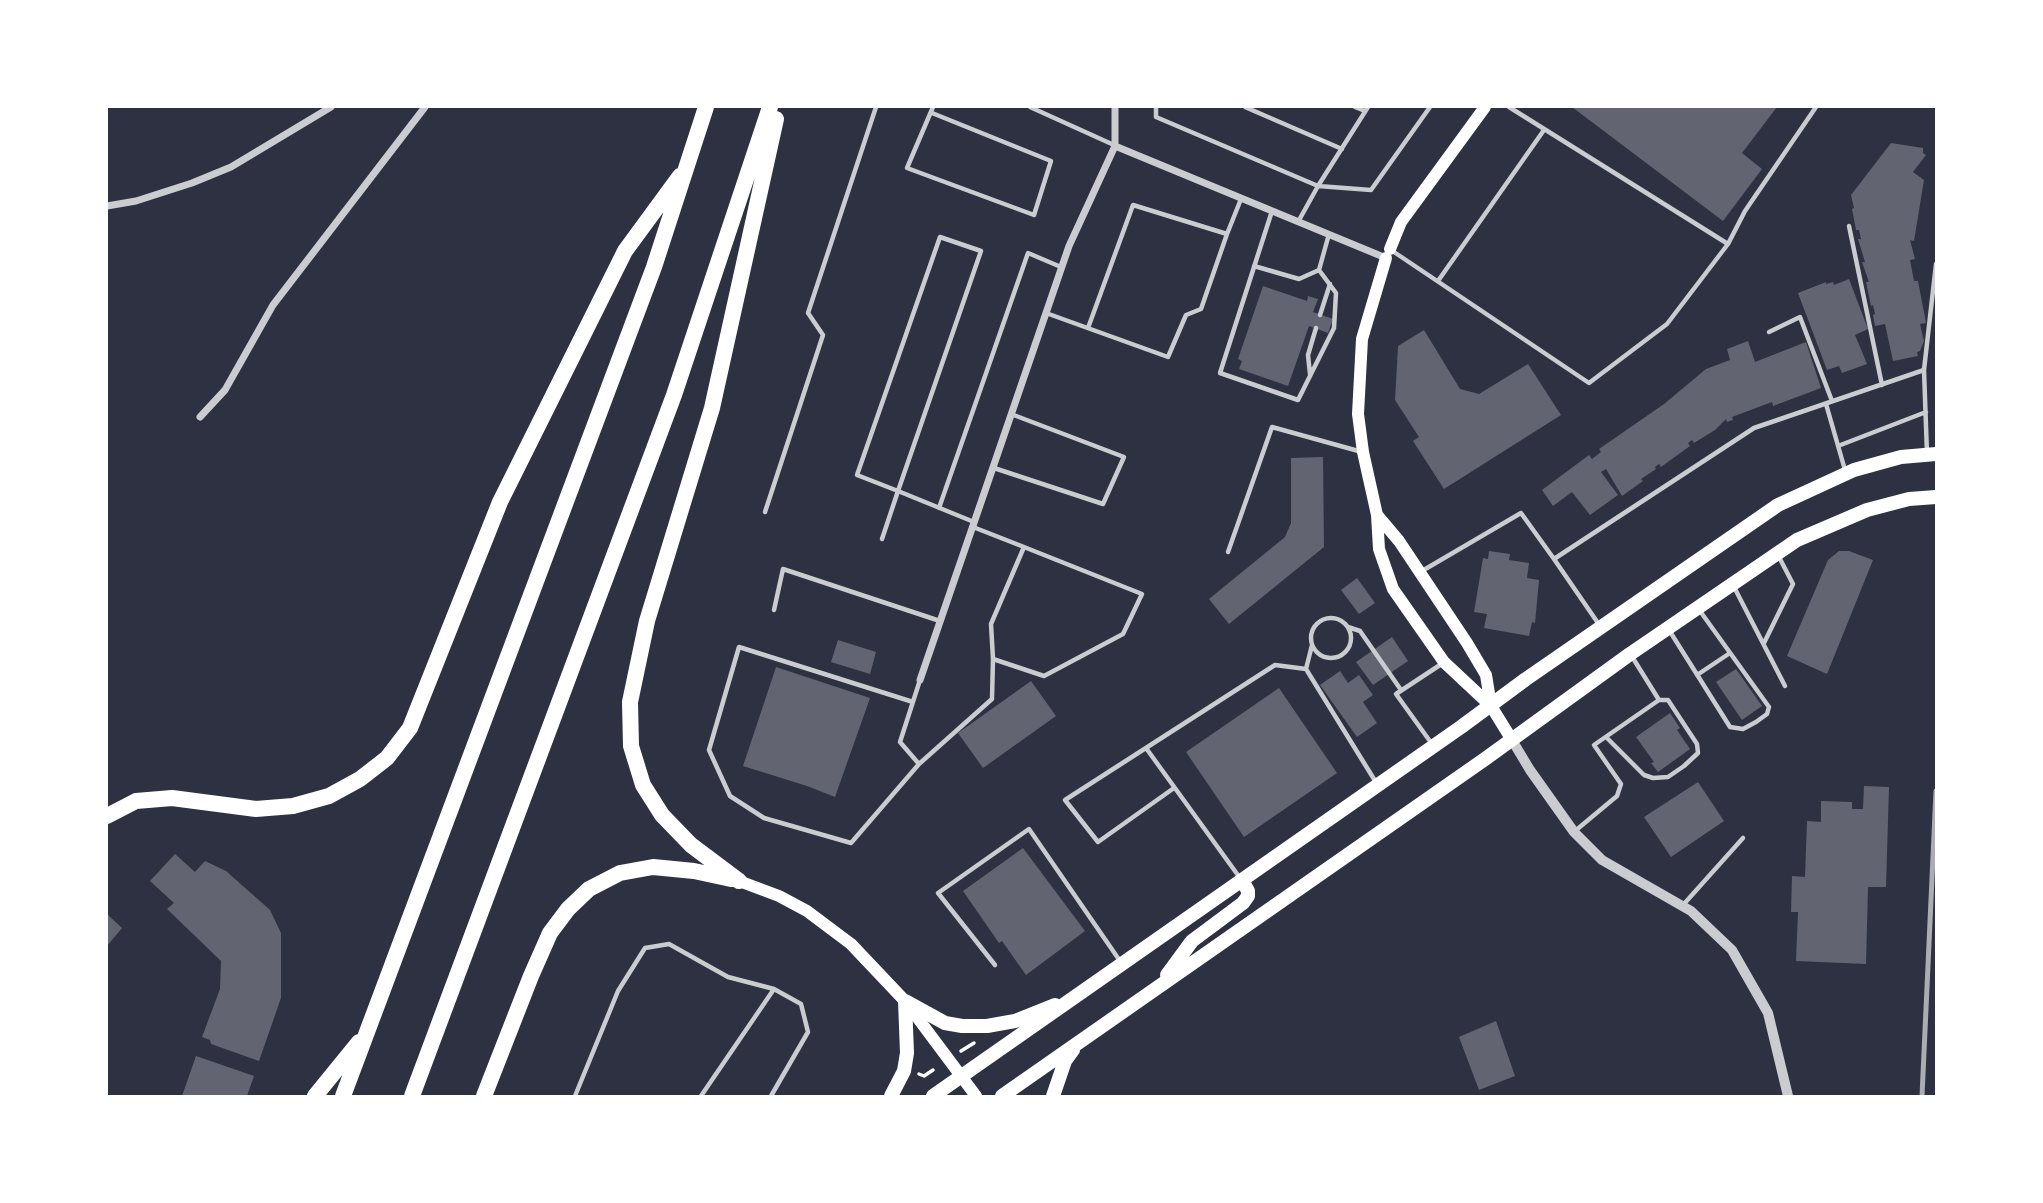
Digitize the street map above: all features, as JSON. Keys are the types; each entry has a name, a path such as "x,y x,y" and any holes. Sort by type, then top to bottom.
{"highway":[{"path":"343,1096 650,279 690,163 706,107"},
{"path":"412,1096 674,395 770,107"},
{"path":"739,881 691,845 662,815 643,785 631,746 629,702 647,621 712,408 778,107"},
{"path":"107,816 136,801 172,797 256,809 293,806 329,796 360,779 387,758 410,728 500,502 625,251 690,163"},
{"path":"484,1096 550,933 568,909 589,888 620,873 653,867 694,871 739,881"},
{"path":"315,1096 367,1032"}],"main road":[{"path":"1485,107 1401,222 1388,254 1362,339 1358,414 1363,452 1377,515 1379,549 1393,589 1444,662 1492,706 1513,740"},
{"path":"933,1096 1778,505 1846,473 1901,457 1932,454"},
{"path":"1002,1096 1513,740 1630,654 1797,540 1867,510 1909,499 1936,497"},
{"path":"1377,515 1399,541 1486,675 1492,706"},
{"path":"1160,985 1192,941 1243,903 1248,896 1242,880"},
{"path":"739,881 779,897 831,926 873,964 976,1096"},
{"path":"905,1002 945,1023 987,1026 1015,1021 1082,993"},
{"path":"891,1096 904,1070 907,1053 905,1002"},
{"path":"1053,1096 1065,1061 1080,1041"}],"street":[{"path":"107,206 148,197 231,167 331,107"},
{"path":"200,417 225,390 273,304 425,107"},
{"path":"920,680 1069,246 1115,146 1115,107"},
{"path":"1115,146 1298,222 1388,254"},
{"path":"1513,740 1530,771 1574,832 1602,860 1690,911 1732,950 1769,1013 1788,1096"}],"lane":[{"path":"765,512 823,335 808,313 876,107"},
{"path":"1030,107 1115,146"},
{"path":"1156,107 1156,117 1318,186 1371,190 1430,107"},
{"path":"1244,107 1342,149"},
{"path":"1298,222 1367,109 1355,107"},
{"path":"1509,107 1728,244"},
{"path":"1388,254 1438,281 1588,383 1667,324 1728,244 1745,211 1816,107"},
{"path":"932,110 1051,161 1034,215 907,168 932,110"},
{"path":"1438,281 1544,130"},
{"path":"1046,313 1168,358 1186,315 1201,309 1242,198"},
{"path":"1087,328 1133,205 1227,234"},
{"path":"1272,211 1220,373 1298,400 1334,328 1336,293 1319,270"},
{"path":"1849,226 1881,385"},
{"path":"1319,270 1329,234"},
{"path":"882,539 898,491 981,251 940,237 857,475 898,491 939,508 1024,547 1142,594 1123,634 1044,676 993,659"},
{"path":"939,508 1028,253 1062,267"},
{"path":"1932,454 1924,370 1936,264"},
{"path":"1254,266 1299,279 1319,270"},
{"path":"1320,315 1330,285"},
{"path":"1769,332 1800,317 1832,401"},
{"path":"1310,375 1308,355 1317,328"},
{"path":"1554,559 1754,428 1924,370"},
{"path":"1826,404 1846,473"},
{"path":"1838,446 1926,412"},
{"path":"993,468 1103,504 1124,457 1011,414"},
{"path":"1228,552 1272,427 1363,452"},
{"path":"1419,572 1521,513 1601,627"},
{"path":"913,702 739,647 709,750 730,796 764,818 850,843 919,764 992,699 991,624 1024,547"},
{"path":"1764,644 1793,584 1778,554"},
{"path":"774,610 783,569 940,621"},
{"path":"1733,584 1785,686"},
{"path":"1668,629 1730,727 1743,729 1767,714 1769,707 1698,609"},
{"path":"1378,786 1306,668 1313,629 1326,619 1342,622 1360,631 1401,690"},
{"path":"1312,645 1321,656 1335,658 1341,655 1350,643 1348,627"},
{"path":"1697,675 1730,653"},
{"path":"1630,654 1660,700"},
{"path":"1434,747 1396,694 1444,662"},
{"path":"1174,788 1098,842 1065,800 1275,665 1306,668"},
{"path":"919,764 900,742 920,680"},
{"path":"1574,832 1617,796 1621,784 1594,746 1606,737 1660,700 1668,700 1697,744 1698,753 1668,777 1653,778 1644,775 1606,737"},
{"path":"1146,748 1242,880"},
{"path":"995,965 938,894 1029,829 1123,964"},
{"path":"1682,906 1743,838"},
{"path":"575,1096 618,991 645,948 669,944 728,978 774,989 801,1004 808,1032 771,1096"},
{"path":"701,1096 774,989"}],"path":[{"path":"916,1073 924,1076 933,1070"}],"building":[{"path":"1572,107 1777,107 1742,153 1762,169 1723,221"},
{"path":"1891,143 1923,148 1926,155 1913,172 1924,180 1914,241 1910,240 1915,259 1910,260 1914,281 1918,281 1926,323 1920,324 1924,341 1917,352 1918,356 1893,361 1885,324 1875,326 1875,314 1866,282 1869,282 1862,262 1865,262 1858,239 1861,239 1859,230 1856,230 1851,195"},
{"path":"1849,279 1868,329 1855,335 1867,364 1842,373 1839,366 1827,370 1798,293 1826,282 1833,282 1834,285"},
{"path":"1263,286 1307,301 1308,296 1318,299 1313,312 1333,319 1328,333 1309,326 1288,386 1239,369 1242,361 1238,359"},
{"path":"1424,330 1460,389 1479,394 1528,364 1561,415 1444,489 1413,441 1419,437 1395,400 1398,346"},
{"path":"1748,341 1755,362 1806,342 1821,388 1773,406 1772,402 1732,417 1733,420 1727,422 1726,419 1715,430 1694,443 1692,440 1688,443 1690,446 1661,467 1659,464 1641,479 1643,481 1622,496 1606,469 1601,472 1618,495 1590,515 1572,492 1553,506 1542,490 1589,455 1592,459 1601,452 1599,449 1664,404 1706,369 1730,360 1727,349"},
{"path":"1323,457 1324,547 1229,624 1209,599 1285,537 1291,523 1291,458"},
{"path":"1489,551 1510,554 1509,560 1529,563 1527,578 1539,580 1535,623 1532,622 1529,636 1484,628 1487,614 1474,612 1483,558 1488,559"},
{"path":"1839,551 1849,551 1873,560 1827,674 1787,656 1828,560"},
{"path":"1357,578 1375,603 1359,614 1341,590"},
{"path":"1392,637 1408,661 1373,685 1356,662"},
{"path":"838,640 876,652 870,674 831,662"},
{"path":"776,667 870,698 835,797 743,766"},
{"path":"1736,669 1762,706 1742,720 1716,682"},
{"path":"1340,671 1348,683 1359,675 1373,695 1363,702 1377,723 1357,737 1320,685"},
{"path":"1031,681 1056,716 983,768 958,733"},
{"path":"1279,688 1337,773 1244,837 1186,752"},
{"path":"1670,713 1680,728 1677,730 1690,749 1658,772 1636,737"},
{"path":"1698,782 1724,821 1671,857 1644,817"},
{"path":"1864,786 1889,787 1886,887 1868,887 1866,964 1796,961 1798,912 1791,912 1792,876 1805,877 1807,821 1821,822 1821,801 1852,802 1852,809 1863,809"},
{"path":"1023,848 1085,931 1026,975 1002,941 999,943 963,891"},
{"path":"175,854 195,872 205,861 226,871 270,910 281,933 281,998 259,1061 211,1044 210,1040 202,1037 220,989 221,961 167,909 174,903 150,881"},
{"path":"107,914 122,928 107,946"},
{"path":"1496,1021 1515,1076 1479,1090 1459,1037"},
{"path":"196,1056 254,1076 247,1096 182,1096"}],"railway":[{"path":"1922,1096 1936,791"}]}
